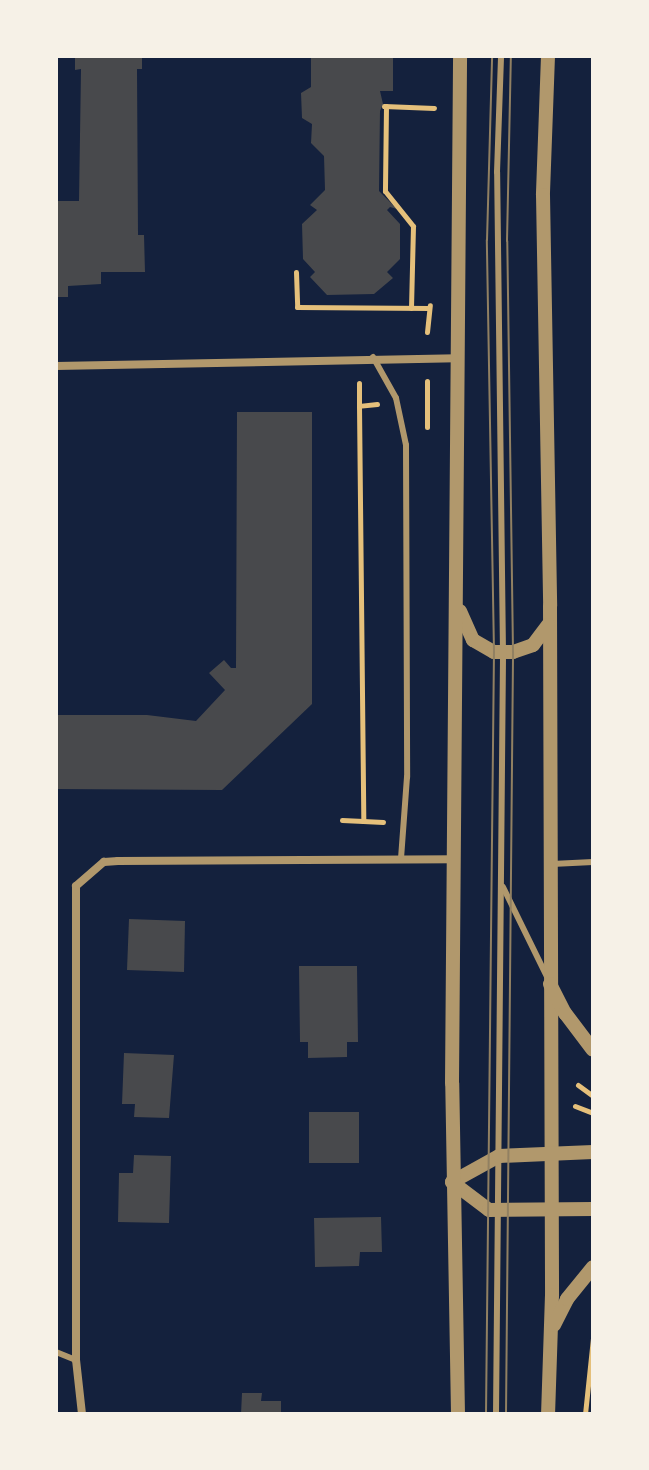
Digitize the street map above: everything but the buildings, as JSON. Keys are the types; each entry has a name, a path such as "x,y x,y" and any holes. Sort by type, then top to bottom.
{"street":[{"path":"458,1414 452,1182 460,56"},
{"path":"548,56 543,209 550,606 552,1210 548,1414"},
{"path":"56,366 373,357 456,358"},
{"path":"457,595 463,622 473,640 484,649 503,653 533,645 543,635 550,606"},
{"path":"82,1414 76,1360 76,886 104,862 455,859"},
{"path":"549,981 565,1013 593,1050"},
{"path":"452,1182 499,1156 593,1152"},
{"path":"452,1182 477,1205 499,1212 593,1209"},
{"path":"550,1341 560,1309 593,1267"}],"lane":[{"path":"496,1414 503,653 497,240 501,56"},
{"path":"373,357 396,398 406,445 407,777 401,859"},
{"path":"549,864 593,862"},
{"path":"501,884 549,981"},
{"path":"56,1352 76,1360"}],"path":[{"path":"411,308 413,226 385,191 384,106 434,108"},
{"path":"296,272 297,307 429,308"},
{"path":"363,821 359,406 386,404"},
{"path":"342,820 384,822"},
{"path":"593,909 593,942"},
{"path":"585,1414 593,1338"}],"tram line":[{"path":"486,1414 494,652 487,240 492,56"},
{"path":"506,1414 513,652 507,241 511,56"}]}
